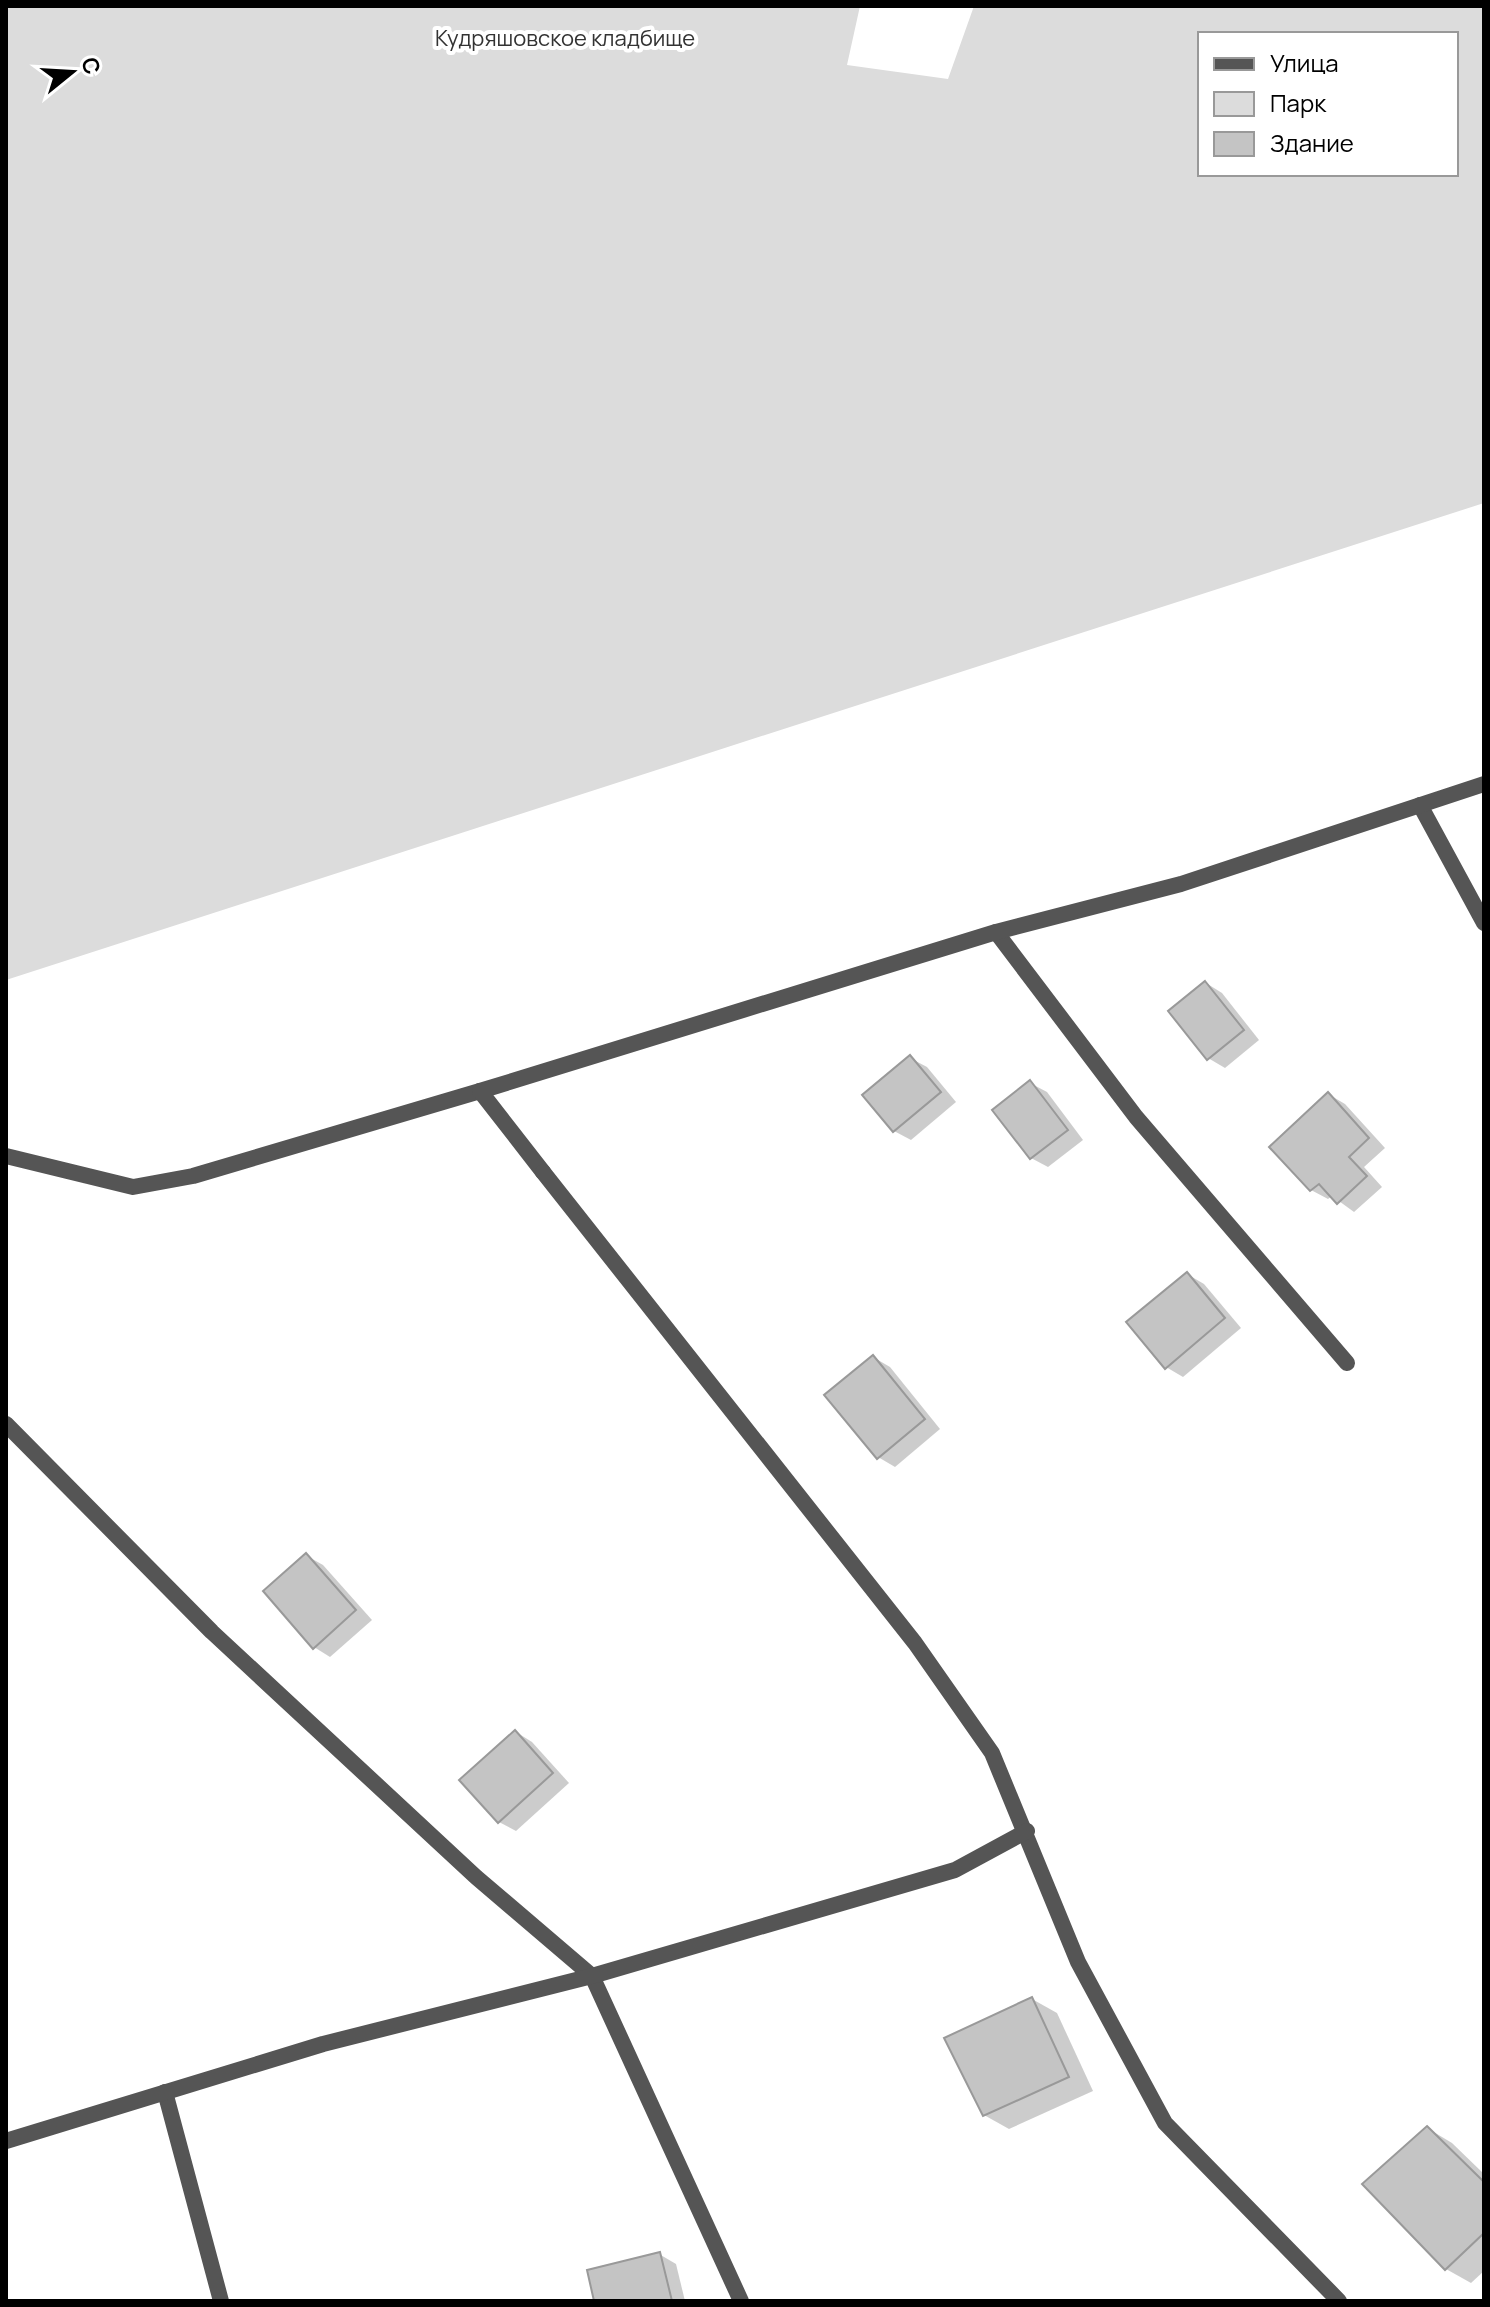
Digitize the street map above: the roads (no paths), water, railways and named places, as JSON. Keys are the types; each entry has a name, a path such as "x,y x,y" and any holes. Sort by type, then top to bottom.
{"street":[{"path":"6,1156 14,1161 133,1187 193,1176 996,932 1181,884 1484,784"},
{"path":"1420,805 1484,923"},
{"path":"996,932 1136,1117 1347,1363"},
{"path":"480,1091 915,1643 992,1753 1027,1831 1043,1881 1078,1962 1165,2123 1339,2301"},
{"path":"6,1424 212,1632 476,1877 592,1976 741,2301"},
{"path":"6,2141 323,2044 592,1976 955,1870 1027,1831"},
{"path":"165,2092 221,2301"}],"park label":[{"name":"Кудряшовское кладбище","path":"565,38"}]}
